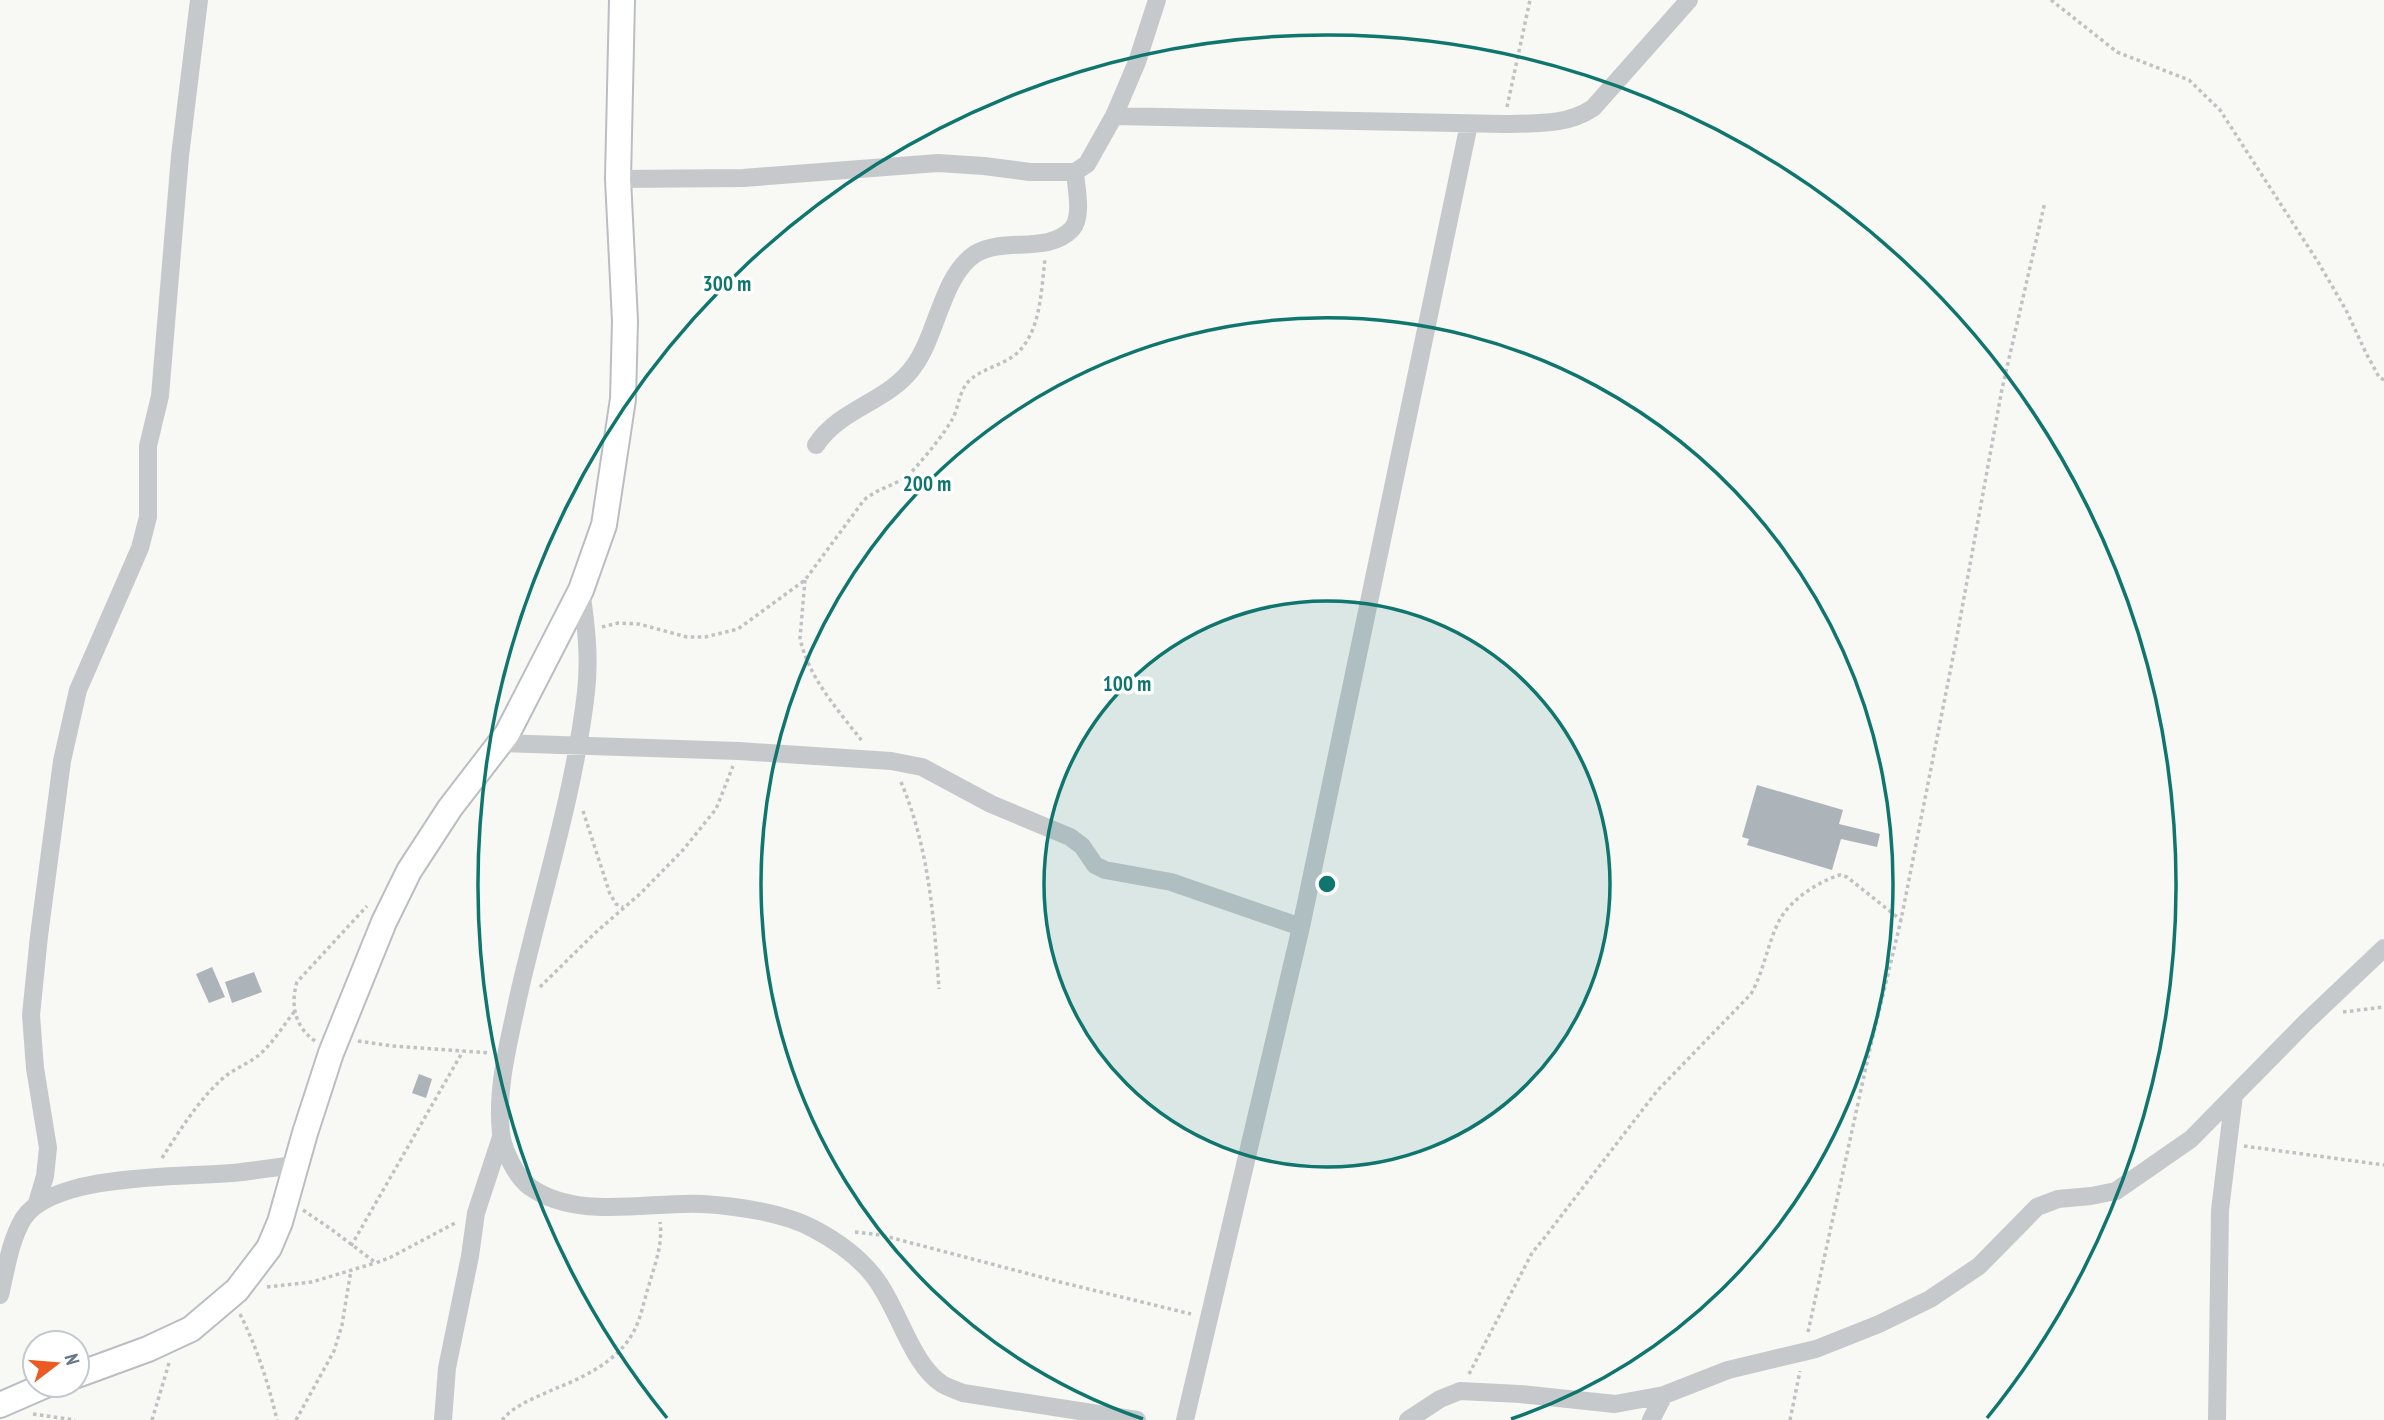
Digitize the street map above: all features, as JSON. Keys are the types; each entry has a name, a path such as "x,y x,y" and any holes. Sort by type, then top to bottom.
{"street":[{"path":"37,1203 45,1176 48,1148 35,1068 32,1015 62,761 78,690 140,548 148,517 148,446 160,396 180,156 199,0"},
{"path":"618,179 743,178 938,163 1030,172 1075,172 1087,164 1114,116 1137,62 1157,0"},
{"path":"1114,116 1469,124 1558,122 1579,117 1602,99 1689,0"},
{"path":"91,1370 181,1335 200,1323 234,1293 269,1248 287,1200 333,1045 384,922 409,871 450,808 500,743 564,627 581,590 604,525 623,399 625,321 618,179 616,1"},
{"path":"1185,1420 1301,927 1469,124"},
{"path":"816,445 825,430 899,384 916,364 961,267 975,255 990,247 1047,243 1062,237 1074,227 1077,211 1075,172"},
{"path":"443,1420 447,1368 476,1213 501,1137 500,1116 506,1054 569,789 586,693 588,651 581,590"},
{"path":"500,743 738,751 884,760 922,767 991,804 1054,829 1082,846 1095,864 1105,870 1171,882 1301,927"},
{"path":"1408,1420 1440,1399 1460,1391 1520,1394 1615,1405 1664,1395 1728,1370 1804,1352 1879,1324 1930,1298 1979,1266 2036,1207 2058,1199 2116,1191 2191,1139 2313,1015 2384,948"},
{"path":"2217,1420 2220,1210 2234,1095"},
{"path":"501,1137 519,1174 529,1186 565,1202 597,1206 702,1204 747,1209 813,1228 855,1256 874,1276 918,1357 931,1375 963,1393 1138,1420"},
{"path":"0,1295 15,1237 24,1217 37,1203 103,1182 233,1173 296,1165"},
{"path":"1651,1420 1664,1395"}],"path":[{"path":"1503,124 1530,0"},
{"path":"2051,0 2117,52 2189,80 2220,110 2318,262 2346,310 2379,377 2384,380"},
{"path":"1790,1420 1869,1053 1901,920 1958,634 2002,389 2045,202"},
{"path":"587,631 618,623 639,624 687,638 723,634 738,629 805,580 864,500 898,483 917,466 952,419 963,389 970,380 1023,349 1031,334 1040,300 1047,243"},
{"path":"805,580 800,638 810,666 832,702 884,760 908,799 925,859 934,910 939,989"},
{"path":"515,1014 675,859 708,820 722,797 738,751"},
{"path":"569,789 587,820 610,894 616,904 623,907"},
{"path":"1460,1391 1532,1253 1657,1091 1751,994 1760,978 1780,919 1797,899 1840,875 1847,877 1901,920"},
{"path":"367,905 297,982 293,994 294,1011 299,1024 309,1037 333,1045 393,1046 506,1054"},
{"path":"2313,1015 2384,1007"},
{"path":"149,1177 208,1094 223,1078 269,1046 294,1011"},
{"path":"351,1246 463,1051"},
{"path":"2228,1144 2384,1165"},
{"path":"287,1200 376,1263"},
{"path":"502,1420 523,1402 578,1379 605,1362 622,1347 637,1324 662,1239 657,1206"},
{"path":"276,1420 255,1344 234,1293 312,1282 376,1263 476,1213"},
{"path":"854,1232 881,1235 1210,1318"},
{"path":"296,1420 334,1350 342,1325 351,1270"},
{"path":"152,1420 164,1376 181,1335"},
{"path":"11,1408 75,1420"}],"building":[{"path":"1757,785 1843,810 1839,824 1880,834 1877,847 1841,839 1832,870 1747,845 1749,839 1742,837"},
{"path":"212,967 225,997 209,1003 196,974"},
{"path":"254,972 262,992 232,1003 225,982"},
{"path":"419,1074 432,1079 426,1098 412,1093"}]}
